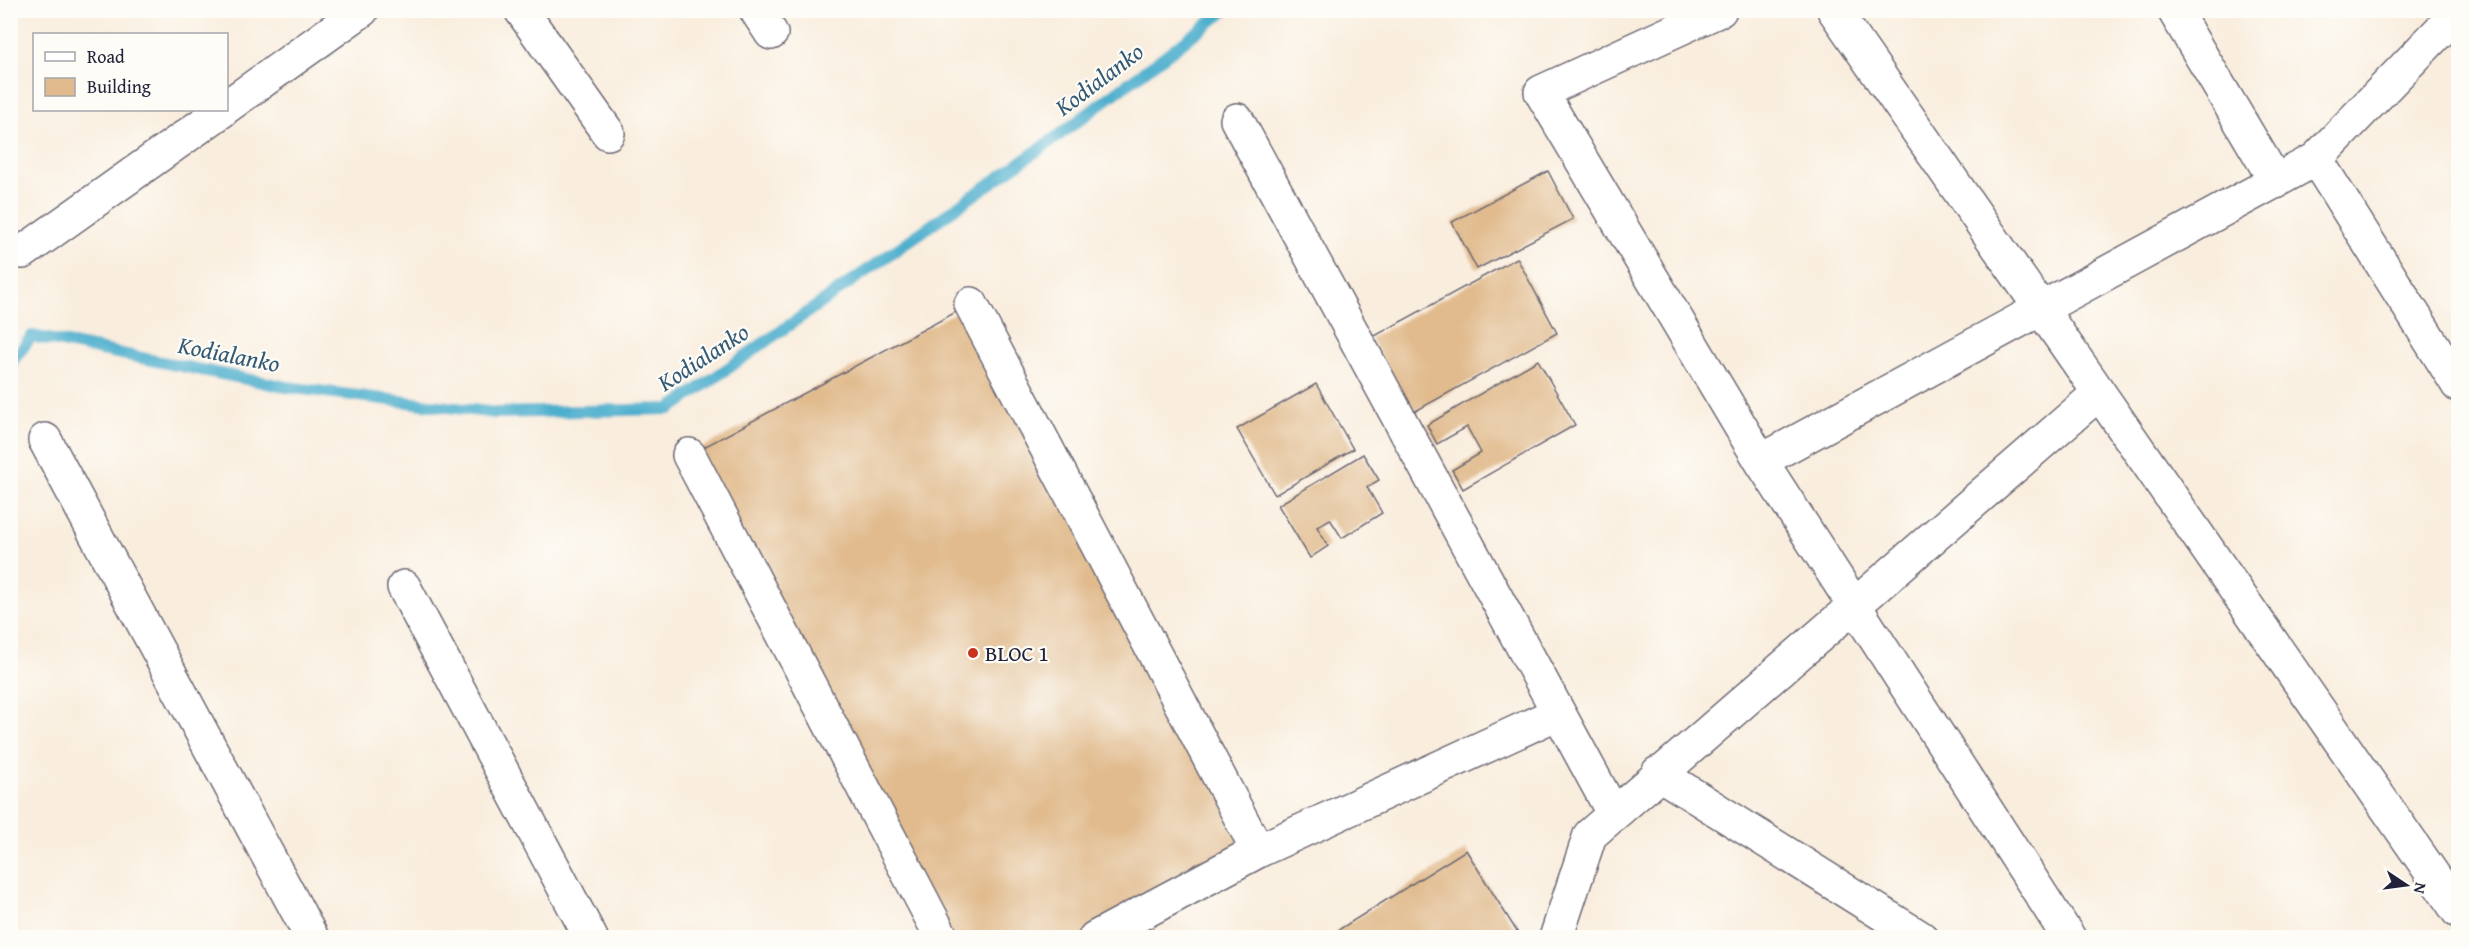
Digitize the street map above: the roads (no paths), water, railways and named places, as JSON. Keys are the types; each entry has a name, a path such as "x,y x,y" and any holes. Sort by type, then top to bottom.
{"street":[{"path":"228,106 362,10"},
{"path":"521,10 608,133"},
{"path":"1720,10 1541,92 1761,461 2069,938"},
{"path":"1834,10 2458,911"},
{"path":"2174,10 2276,182"},
{"path":"1761,461 2316,159 2458,12"},
{"path":"23,252 222,111"},
{"path":"1237,120 1612,813"},
{"path":"2316,159 2458,385"},
{"path":"971,304 1258,851"},
{"path":"1556,938 1590,835 1658,773 2099,393"},
{"path":"45,440 312,938"},
{"path":"689,455 942,938"},
{"path":"404,587 591,938"},
{"path":"1095,938 1258,851 1558,713"},
{"path":"1658,773 1908,934"}],"waterway":[{"name":"Kodialanko","path":"10,364 32,336 286,387 496,413 670,409 1058,136 1226,10"}],"place":[{"name":"BLOC 1","path":"973,653"}]}
